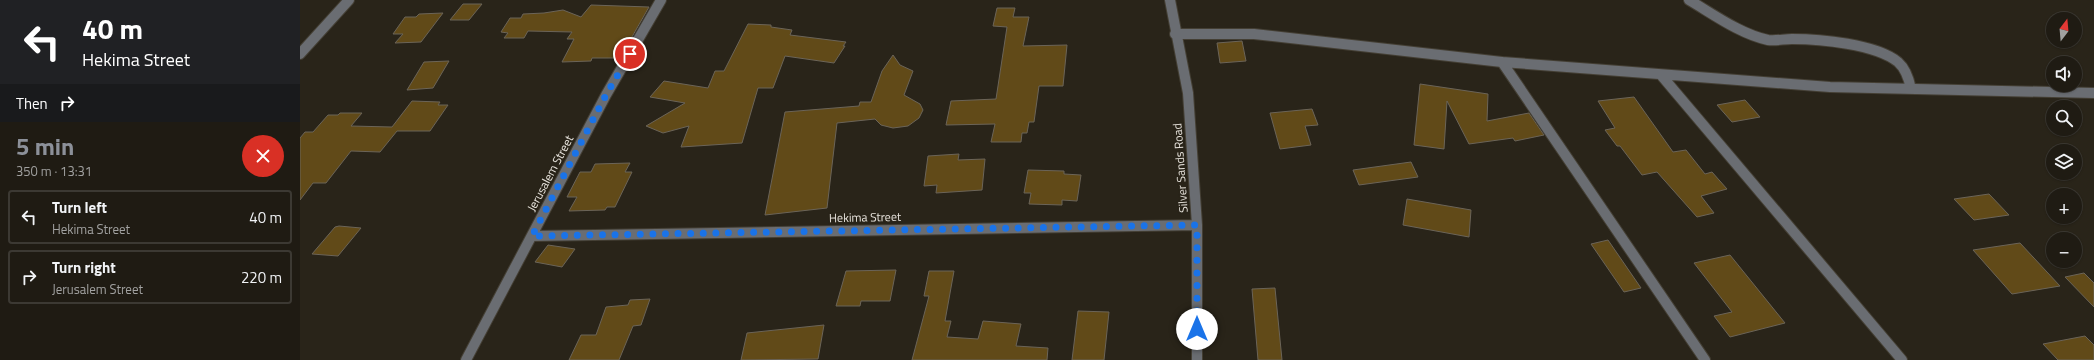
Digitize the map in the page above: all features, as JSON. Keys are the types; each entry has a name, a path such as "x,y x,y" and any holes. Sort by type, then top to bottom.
{"street":[{"path":"300,54 349,0"},
{"name":"Jerusalem Street","path":"466,360 606,95 661,0"},
{"name":"Silver Sands Road","path":"1170,0 1175,34 1188,93 1197,225 1197,360"},
{"path":"1689,0 1766,40 1798,39 1856,47 1888,55 1898,61 1903,68 1909,79 1911,89"},
{"path":"1175,34 1254,34 1502,62 1661,76 1830,87 2094,93"},
{"path":"1502,62 1705,360"},
{"path":"1661,76 1902,360"},
{"path":"2065,93 2094,100"},
{"name":"Hekima Street","path":"532,236 1197,225"}],"building":[{"path":"463,4 482,4 469,20 450,20"},
{"path":"591,5 649,7 620,58 592,58 591,61 562,62 574,39 567,39 572,32 528,31 524,38 504,38 508,33 501,32 510,18 521,18 523,14 563,10 581,17"},
{"path":"997,8 1015,8 1013,17 1029,17 1023,46 1067,45 1063,86 1039,86 1034,122 1029,122 1027,133 1022,133 1021,142 991,142 995,124 946,125 951,101 996,99 1007,27 993,26"},
{"path":"443,13 421,42 395,43 403,34 393,34 405,17 416,17 419,14"},
{"path":"748,24 771,25 771,27 792,30 790,35 846,42 834,63 785,56 773,88 758,88 742,143 681,147 689,126 663,133 646,126 685,103 650,97 664,81 708,88 715,71 724,71"},
{"path":"1242,41 1246,61 1220,63 1217,43"},
{"path":"893,55 900,65 913,71 904,95 920,104 923,110 919,118 908,126 893,128 881,125 875,119 837,123 827,208 765,215 785,112 859,106 860,102 871,102 882,71"},
{"path":"449,61 433,88 407,90 424,62"},
{"path":"1420,84 1488,94 1487,121 1529,113 1544,135 1515,141 1513,138 1469,144 1447,101 1444,149 1414,145"},
{"path":"1634,97 1673,152 1686,150 1705,174 1712,172 1727,189 1701,196 1714,213 1697,217 1657,172 1642,175 1620,146 1617,146 1605,130 1615,128 1598,101"},
{"path":"1745,100 1760,117 1732,122 1717,105"},
{"path":"412,101 440,102 438,105 448,105 430,131 397,131 380,152 351,151 326,183 313,183 300,200 300,138 305,132 313,132 328,115 338,115 340,113 362,113 351,126 392,127"},
{"path":"1312,109 1318,125 1305,126 1311,145 1280,149 1270,113"},
{"path":"959,154 958,160 985,159 982,190 936,193 937,185 924,186 928,156"},
{"path":"1411,162 1418,177 1359,185 1353,170"},
{"path":"630,163 625,172 632,172 615,207 607,207 605,210 569,211 577,197 567,197 580,172 591,172 595,164"},
{"path":"1028,170 1064,171 1064,174 1081,175 1077,201 1062,200 1062,205 1029,204 1031,193 1024,193"},
{"path":"1989,194 2009,215 1974,220 1954,199"},
{"path":"1407,199 1471,210 1469,237 1403,225"},
{"path":"335,227 361,228 338,256 312,254"},
{"path":"1608,240 1641,288 1624,292 1591,244"},
{"path":"2020,243 2060,286 2012,294 1973,250"},
{"path":"548,245 575,249 562,267 535,262"},
{"path":"1730,255 1785,323 1730,337 1714,316 1732,312 1694,263"},
{"path":"896,270 890,301 861,301 860,306 836,306 846,271"},
{"path":"929,271 954,271 945,321 951,321 947,337 978,339 983,321 1021,324 1016,346 1048,348 1047,360 912,360 929,296 924,296"},
{"path":"2084,273 2094,283 2094,307 2065,277"},
{"path":"1275,288 1282,360 1258,360 1252,289"},
{"path":"650,299 641,325 633,326 619,360 569,360 581,335 596,335 606,307 628,305 630,300"},
{"path":"1078,311 1109,312 1104,360 1072,360"},
{"path":"824,325 818,359 741,360 747,333"},
{"path":"2085,336 2094,345 2094,360 2058,360 2043,344"}],"route":[{"path":"630,54 606,95 532,236 1197,225 1197,329"}]}
